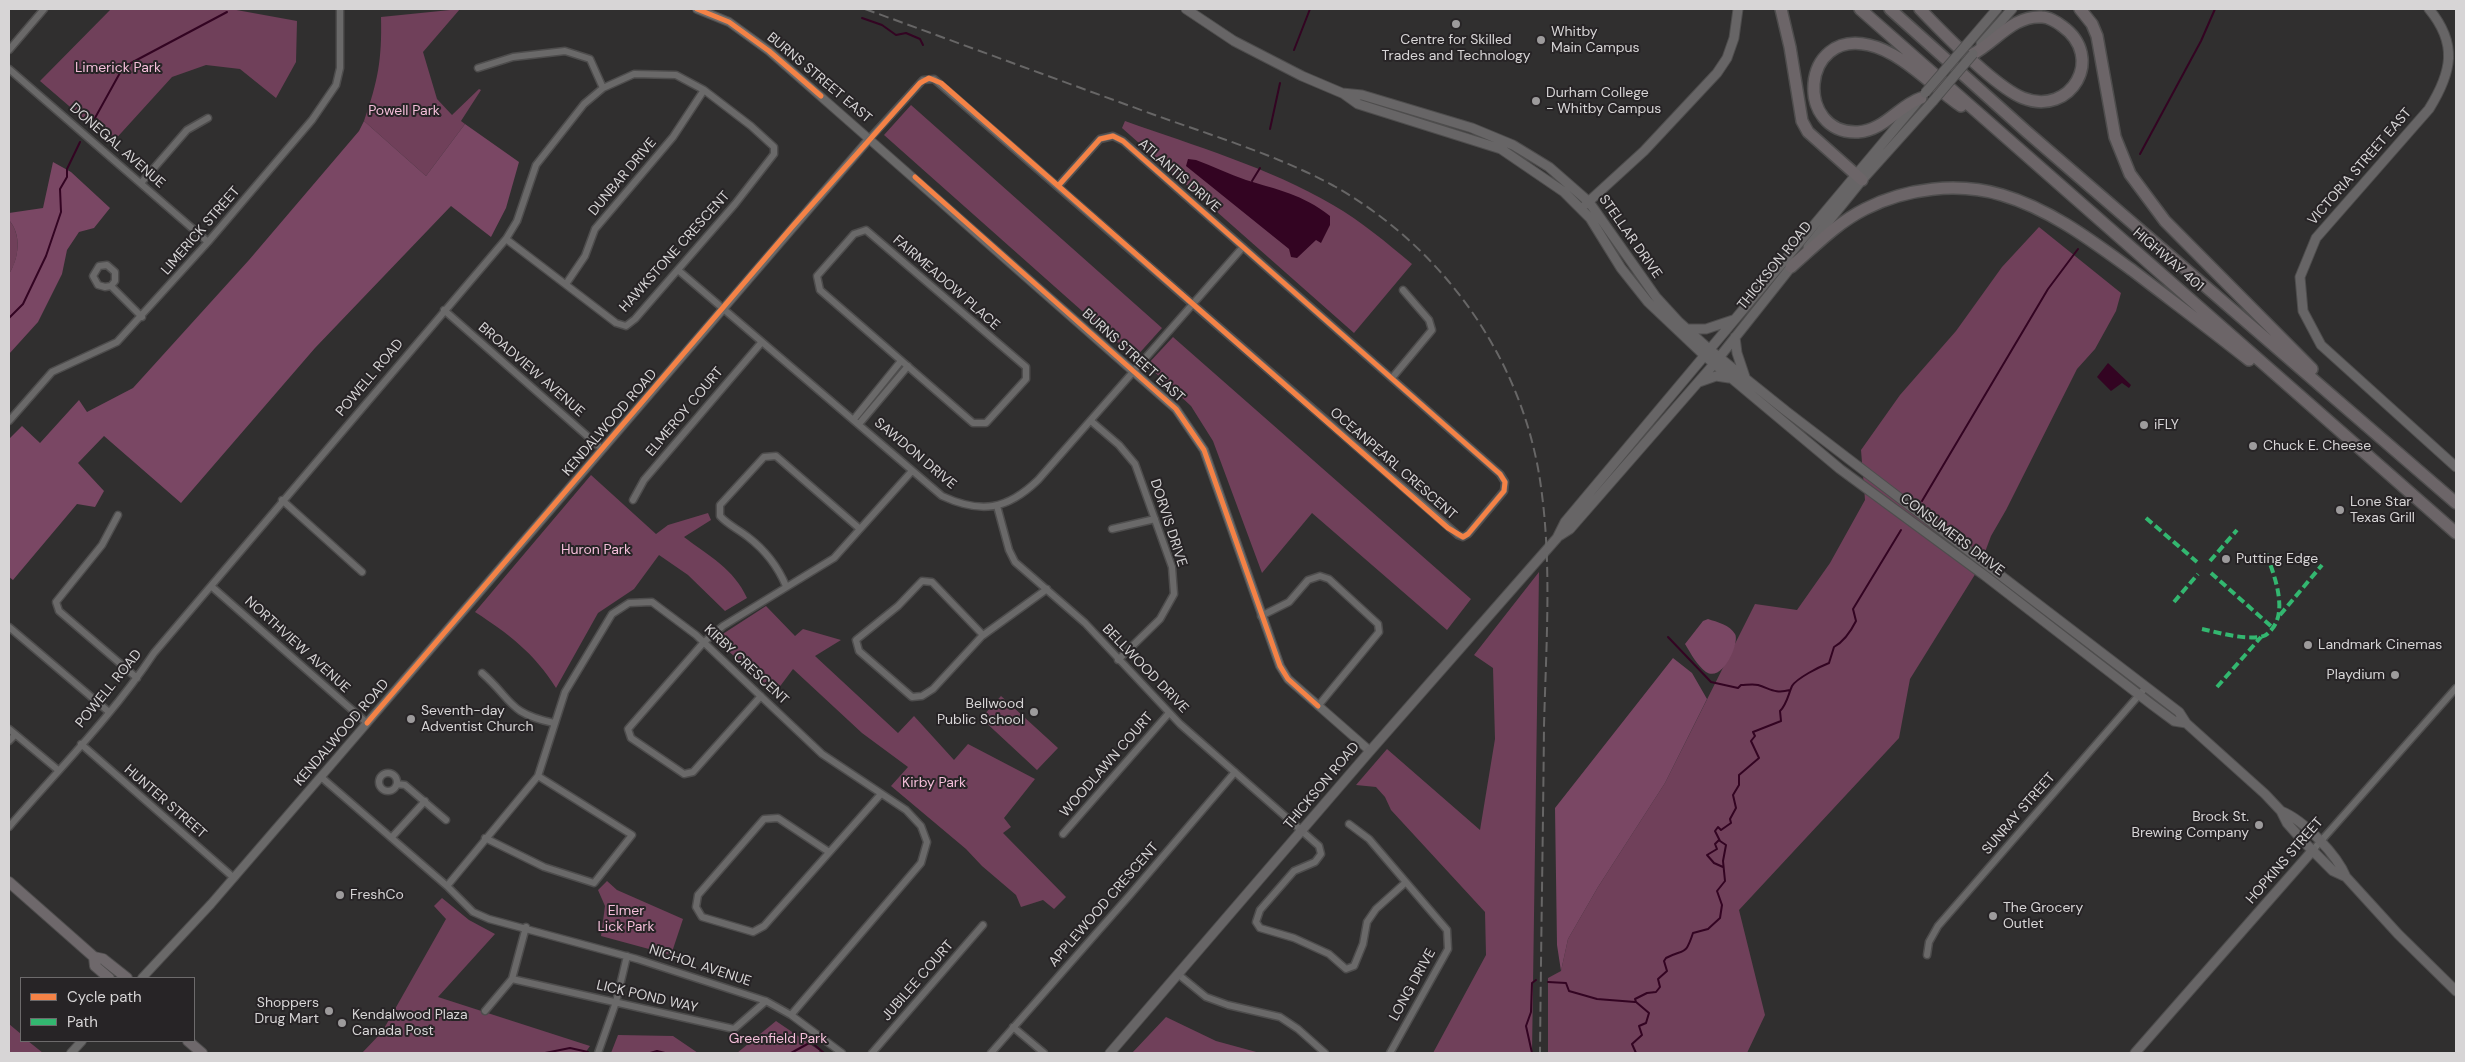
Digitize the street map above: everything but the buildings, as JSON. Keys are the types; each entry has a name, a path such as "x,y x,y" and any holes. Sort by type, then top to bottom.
{"highway":[{"path":"1780,9 1790,47 1802,121 1808,132 1859,177"},
{"name":"HIGHWAY 401","path":"1860,9 2456,533"},
{"name":"HIGHWAY 401","path":"1891,9 2027,132 2456,503"},
{"path":"1920,9 1996,80 2010,92 2024,99 2038,102 2054,99 2069,92 2079,80 2082,70 2078,43 2068,30 2057,22 2042,16 2023,20 2004,30 1982,49 1973,54"},
{"path":"2080,9 2092,24 2097,36 2115,137 2130,174 2148,201 2210,267 2372,430"},
{"path":"1923,96 1911,101 1885,123 1860,132 1849,131 1831,124 1818,108 1813,88 1815,72 1821,61 1837,49 1853,44 1870,45 1896,58 1959,105 1994,126"},
{"path":"1791,267 1843,222 1865,208 1890,199 1918,191 1944,188 2002,194 2044,212 2096,244 2330,422"}],"main road":[{"name":"STELLAR DRIVE","path":"1186,9 1234,41 1271,62 1342,92 1358,104 1501,149 1564,192 1590,218 1632,282 1648,302 1687,339 1712,357"},
{"path":"1580,209 1644,151 1717,73 1727,58 1734,38 1738,9"},
{"name":"THICKSON ROAD","path":"1557,538 1565,522 1693,370 1712,357 1735,337 1923,96 1997,9"},
{"name":"THICKSON ROAD","path":"1110,1053 1370,751 1557,538 1570,529 1697,383 1733,320 1859,177 1933,101 2012,9"},
{"name":"VICTORIA STREET EAST","path":"2428,9 2441,24 2448,44 2447,71 2440,91 2429,109 2316,238 2305,260 2300,277 2302,312 2321,345 2456,467"},
{"name":"STELLAR DRIVE","path":"1342,92 1362,95 1472,128 1513,144 1549,167 1589,202 1656,297 1688,329 1712,357"},
{"path":"1688,329 1706,328 1733,320"},
{"path":"1735,337 1737,353 1745,378"},
{"path":"1687,339 1693,354 1693,370"},
{"name":"CONSUMERS DRIVE","path":"1712,357 1745,378 2179,712 2186,723 2237,768 2281,811 2287,823 2334,871 2346,877"},
{"name":"CONSUMERS DRIVE","path":"1712,357 1732,379 1840,469 1984,575 2174,721 2186,723"},
{"path":"1697,383 1716,376 1732,379"},
{"name":"CONSUMERS DRIVE","path":"2281,811 2295,817 2340,864 2346,877 2398,934 2456,991"},
{"name":"HOPKINS STREET","path":"2135,1053 2313,850"},
{"path":"9,882 94,957 103,959 126,977"},
{"path":"94,957 96,966 108,977"},
{"path":"189,1042 202,1053"}],"street":[{"path":"9,50 44,9"},
{"name":"LIMERICK STREET","path":"9,421 52,372 117,342 142,317 208,242 312,120 336,85 340,68 340,9"},
{"name":"BURNS STREET EAST","path":"697,9 729,22 769,51 1176,409 1204,450 1274,655 1288,679 1370,751"},
{"path":"478,68 513,57 565,50 590,59 603,88"},
{"name":"DONEGAL AVENUE","path":"9,69 208,242"},
{"name":"POWELL ROAD","path":"9,827 109,712 137,678 154,653 282,500 506,239 517,221 536,165 584,104 603,88 634,74 676,75 704,90 751,126 774,147"},
{"path":"870,138 920,83 932,78 1194,305"},
{"name":"DUNBAR DRIVE","path":"566,284 585,256 595,229 673,137 704,90"},
{"path":"141,183 187,130 208,118"},
{"name":"ATLANTIS DRIVE","path":"1058,186 1100,139 1113,136 1123,141 1243,247"},
{"name":"KENDALWOOD ROAD","path":"143,977 234,878 870,138"},
{"name":"HAWKSTONE CRESCENT","path":"506,239 616,323 626,326 635,319 735,204 774,154 774,147"},
{"name":"FAIRMEADOW PLACE","path":"866,230 1026,368 1028,372 1026,379 986,422 973,423 908,366 820,290 817,276 854,234 866,230"},
{"name":"SAWDON DRIVE","path":"678,270 942,496 961,505 983,507 1012,502 1025,493 1135,372 1243,247"},
{"name":"OCEANPEARL CRESCENT","path":"1194,305 1448,528 1463,537 1499,497 1505,488 1505,482 1500,474 1243,247"},
{"path":"111,286 142,317"},
{"path":"1392,378 1432,330 1429,320 1404,290"},
{"name":"BROADVIEW AVENUE","path":"444,310 602,449"},
{"name":"ELMEROY COURT","path":"633,500 644,480 761,343"},
{"path":"857,422 901,361"},
{"path":"857,422 908,366"},
{"name":"DORVIS DRIVE","path":"1091,421 1119,445 1135,464 1172,567 1174,594 1160,619 1118,660"},
{"path":"786,586 767,554 748,537 727,524 720,516 720,505 764,457 776,456 860,529"},
{"path":"761,696 693,772 684,774 631,738 628,729 704,642 723,626 834,558 912,471"},
{"path":"282,500 362,572"},
{"name":"BELLWOOD DRIVE","path":"997,506 1015,562 1048,589 1085,624 1169,713 1319,846 1321,854 1315,862 1294,871 1260,910 1256,922 1260,928 1294,938 1329,954 1346,969 1354,966 1363,944 1367,922 1376,909 1406,882"},
{"path":"118,515 102,545 56,602 59,611 137,678"},
{"path":"1112,529 1155,519"},
{"path":"1261,616 1290,602 1308,580 1320,576 1329,579 1378,624 1379,632 1318,706"},
{"path":"983,634 932,582 922,581 898,606 856,640 859,651 912,696 922,696 933,689 983,634 1048,589"},
{"name":"NORTHVIEW AVENUE","path":"211,586 367,723"},
{"name":"KIRBY CRESCENT","path":"447,886 538,776 565,692 612,614 629,603 652,602 704,642 822,754 906,810 921,826 927,842 921,863 791,1015"},
{"path":"9,627 109,712"},
{"path":"482,673 519,712 530,718 554,723"},
{"name":"SUNRAY STREET","path":"1927,955 1929,942 1938,926 2146,687"},
{"name":"HOPKINS STREET","path":"2313,850 2456,688"},
{"name":"WOODLAWN COURT","path":"1062,834 1169,713"},
{"path":"9,729 58,770"},
{"path":"9,741 15,735"},
{"name":"HUNTER STREET","path":"81,744 234,878"},
{"name":"APPLEWOOD CRESCENT","path":"990,1053 1235,772"},
{"path":"485,838 544,867 594,884 632,835 538,776"},
{"name":"NICHOL AVENUE","path":"321,777 392,837 473,912 489,919 526,927 627,956 766,1001 791,1015 842,1053"},
{"path":"397,784 405,785 446,820"},
{"path":"829,852 778,818 764,819 698,895 696,907 702,917 753,932 764,926 881,794"},
{"path":"392,837 425,801"},
{"name":"LONG DRIVE","path":"1349,824 1369,839 1447,930 1448,948 1390,1053"},
{"name":"JUBILEE COURT","path":"872,1053 983,925"},
{"path":"485,1011 512,980 526,927"},
{"path":"598,1053 616,1002 627,956"},
{"path":"1179,975 1206,997 1228,1005 1280,1017 1298,1029 1325,1053"},
{"name":"LICK POND WAY","path":"512,980 734,1029 766,1001"},
{"path":"1013,1027 1044,1053"},
{"path":"71,1053 81,1042"}],"green space":[{"name":"Limerick Park","path":"111,9 231,9 297,21 296,62 276,98 240,69 206,65 172,77 112,143 40,81"},
{"name":"Powell Park","path":"460,9 423,52 437,99 452,115 479,89 481,90 461,121 465,124 426,176 364,121 373,94 378,70 381,46 381,17"},
{"path":"911,105 1162,328 1135,358 884,135"},
{"path":"1125,121 1231,158 1283,179 1354,218 1412,264 1354,333 1122,128"},
{"path":"9,220 16,233 18,247 15,261 9,274"},
{"path":"2039,227 2121,293 2116,311 2095,349 2077,369 1991,536 1979,568 1910,679 1899,738 1739,910 1765,1015 1747,1053 1548,1053 1548,978 1561,971 1568,939 1598,887 1665,783 1755,604 1797,610 1830,563 1865,500 1861,450 1900,395 1956,331 2002,267"},
{"path":"1173,337 1471,599 1447,630 1312,513 1262,573 1213,441 1191,406 1147,365"},
{"name":"Huron Park","path":"591,475 656,534 668,525 708,513 711,520 684,537 728,571 742,588 747,598 725,611 688,575 659,555 634,589 598,613 556,688 530,654 499,628 475,612"},
{"path":"1539,572 1532,1053 1433,1053 1486,955 1485,912 1391,810 1385,797 1376,787 1356,785 1387,749 1480,830 1495,739 1493,668 1474,655"},
{"name":"Kirby Park","path":"766,606 795,636 803,629 841,640 815,656 898,733 914,716 954,760 968,744 1035,779 1004,818 1011,827 1003,833 1066,897 1054,909 1043,900 1021,907 1016,895 982,866 966,849 891,786 908,767 862,733 793,669 775,693 715,639"},
{"path":"1001,696 1058,748 1037,770 981,718"},
{"name":"Elmer Lick Park","path":"607,881 617,890 683,919 671,955 601,936 605,906 598,890"},
{"path":"442,898 469,920 495,934 438,997 590,1046 585,1053 362,1053 382,1032 446,919 434,906"},
{"path":"1166,1017 1216,1041 1260,1053 1132,1053"},
{"name":"Greenfield Park","path":"776,1021 820,1051 817,1053 737,1053"},
{"path":"9,1024 20,1033 20,1042 29,1042 43,1053 9,1053"},
{"name":"Greenfield Park","path":"618,1035 673,1036 698,1053 611,1053"}],"shaded area":[{"path":"364,121 426,176 465,124 519,162 506,208 491,237 451,206 315,348 181,503 104,436 78,463 104,491 95,507 77,504 13,580 9,577 9,439 22,426 40,443 79,400 87,412 133,388 249,260 359,131"},
{"path":"1188,159 1196,160 1246,180 1290,193 1310,202 1330,216 1330,225 1321,243 1316,240 1297,258 1291,257 1289,249 1186,166"},
{"path":"53,162 71,172 110,208 94,228 79,232 67,250 62,274 38,322 9,354 9,274 15,261 18,247 16,233 9,220 9,213 43,208"},
{"path":"2108,363 2131,385 2129,388 2122,383 2111,391 2097,377"},
{"path":"1708,619 1730,628 1736,638 1729,660 1718,672 1712,674 1706,672 1700,666 1685,644 1703,621"},
{"path":"1673,658 1692,673 1707,699 1665,783 1598,887 1568,939 1561,971 1557,945 1555,808"}],"waterway":[{"path":"1294,50 1310,9"},
{"path":"2140,154 2201,41 2215,9"},
{"path":"90,127 121,71 131,63 227,12"},
{"path":"862,18 882,25 896,35 906,33 920,39 923,45"},
{"path":"1270,129 1280,83"},
{"path":"9,318 23,304 46,256 61,212 60,189 67,177 67,169 80,142"},
{"path":"1252,181 1260,168"},
{"path":"1922,501 2048,289 2078,249"},
{"path":"1636,1053 1632,1044 1642,1035 1639,1026 1646,1023 1649,1013 1635,999 1647,993 1656,992 1660,987 1658,979 1667,971 1664,961 1666,958 1684,951 1693,933 1708,929 1720,918 1722,905 1717,891 1725,881 1723,861 1726,845 1720,841 1715,831 1718,827 1721,830 1731,823 1730,819 1736,808 1733,795 1739,785 1739,775 1759,758 1751,741 1755,736 1753,732 1781,721 1780,711 1786,702 1792,686 1803,676 1829,663 1834,647 1841,642 1856,621 1853,609 1901,530"},
{"path":"1668,637 1711,682 1738,688 1741,685 1758,685 1777,691 1790,690"},
{"path":"1719,840 1715,844 1717,849 1707,855 1714,863 1723,867"},
{"path":"1532,1053 1526,1026 1531,1012 1532,983 1536,980"},
{"path":"1548,982 1566,983 1569,991 1597,999 1635,1002"},
{"path":"791,1053 811,1042 824,1053"},
{"path":"545,1053 570,1048 588,1052"},
{"path":"650,1053 657,1051 665,1053"}],"railway":[{"path":"865,9 1244,147 1312,175 1334,186 1374,212 1410,241 1443,275 1472,312 1497,353 1517,396 1532,440 1541,487 1544,516 1547,606 1540,1053"}],"marked path":[{"path":"2146,518 2197,562"},
{"path":"2210,561 2237,530"},
{"path":"2202,629 2245,637 2263,636 2271,631 2277,621 2279,602 2276,581 2266,553"},
{"path":"2280,615 2322,565"},
{"path":"2211,573 2273,628"},
{"path":"2174,602 2198,574"},
{"path":"2217,687 2261,637"}],"cycle path":[{"path":"697,9 729,22 769,51 821,96"},
{"path":"367,723 792,227 920,83 929,78 941,83 1448,528 1463,537 1468,534 1504,491 1505,482 1500,474 1123,141 1113,136 1100,139 1058,186"},
{"path":"915,177 1176,409 1204,450 1280,666 1288,679 1318,706"}],"place":[{"name":"Centre for Skilled Trades and Technology","path":"1456,24"},
{"name":"Whitby Main Campus","path":"1541,40"},
{"name":"Durham College - Whitby Campus","path":"1536,101"},
{"name":"iFLY","path":"2144,425"},
{"name":"Chuck E. Cheese","path":"2253,446"},
{"name":"Lone Star Texas Grill","path":"2340,510"},
{"name":"Putting Edge","path":"2226,559"},
{"name":"Landmark Cinemas","path":"2308,645"},
{"name":"Playdium","path":"2395,675"},
{"name":"Bellwood Public School","path":"1034,712"},
{"name":"Seventh-day Adventist Church","path":"411,719"},
{"name":"Brock St. Brewing Company","path":"2259,825"},
{"name":"FreshCo","path":"340,895"},
{"name":"The Grocery Outlet","path":"1993,916"},
{"name":"Shoppers Drug Mart","path":"329,1011"},
{"name":"Kendalwood Plaza Canada Post","path":"342,1023"}]}
